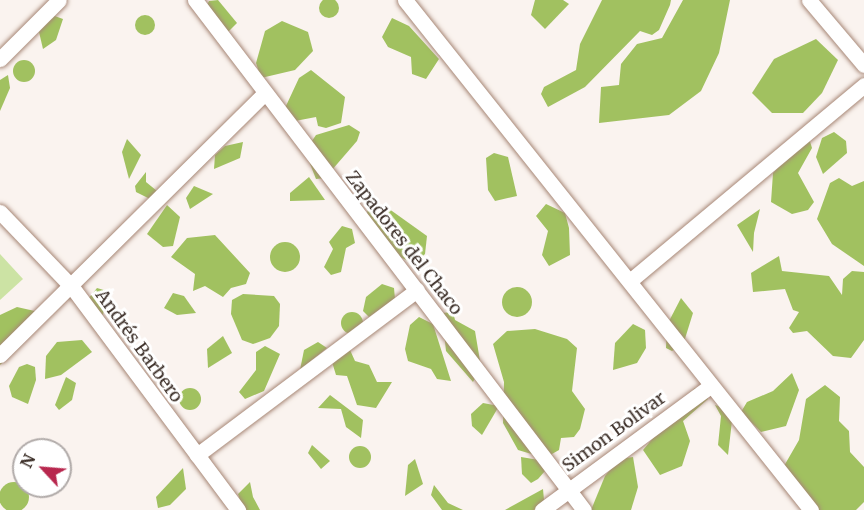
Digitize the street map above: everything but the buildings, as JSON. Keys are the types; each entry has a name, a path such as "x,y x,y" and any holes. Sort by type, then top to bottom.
{"street":[{"path":"0,59 59,0"},
{"name":"Zapadores del Chaco","path":"195,0 263,95 417,290 584,510"},
{"path":"405,0 631,280 710,386 811,510"},
{"path":"809,0 864,65"},
{"path":"631,280 864,85"},
{"path":"0,355 72,287 263,95"},
{"name":"Andrés Barbero","path":"0,212 72,287 238,510"},
{"path":"197,455 417,290"},
{"name":"Simon Bolivar","path":"542,510 710,386"}],"green space":[{"path":"329,-2 336,1 339,8 336,15 329,18 322,15 319,8 322,1"},
{"path":"218,0 237,23 221,39 201,17 209,1"},
{"path":"535,0 563,0 569,4 545,29 531,15"},
{"path":"602,0 671,0 659,30 652,35 640,31 585,87 548,107 541,94 544,87 576,70 580,44"},
{"path":"683,0 730,0 719,53 701,91 669,115 599,123 601,87 619,85 621,64 637,44 662,38"},
{"path":"52,15 63,19 56,40 43,49 39,32"},
{"path":"145,15 152,18 155,25 152,32 145,35 138,32 135,25 138,18"},
{"path":"392,18 409,26 439,59 426,79 412,74 411,57 388,47 382,37"},
{"path":"282,21 308,32 313,51 295,70 261,78 256,63 265,31"},
{"path":"816,39 838,60 822,93 803,113 772,113 752,93 774,59"},
{"path":"24,60 32,63 35,71 32,79 24,82 16,79 13,71 16,63"},
{"path":"311,70 345,97 341,123 326,128 318,126 316,117 295,121 285,108 299,78"},
{"path":"8,75 10,88 0,111 0,80"},
{"path":"349,125 360,132 357,141 325,178 316,179 305,151 316,135"},
{"path":"834,132 846,141 847,153 823,174 816,157 822,138"},
{"path":"808,135 812,148 798,173 814,202 808,210 792,214 771,202 773,173"},
{"path":"127,139 141,155 129,179 122,152"},
{"path":"243,142 240,158 214,169 215,155 225,146"},
{"path":"494,153 508,157 517,196 495,201 488,190 486,158"},
{"path":"146,172 146,182 157,191 150,199 136,192 135,186"},
{"path":"309,177 325,200 290,201 290,193"},
{"path":"839,178 852,186 864,181 864,266 832,244 817,219 830,183"},
{"path":"194,186 213,194 190,209 186,198"},
{"path":"369,204 385,206 427,236 425,254 414,264 398,256 366,218"},
{"path":"546,204 565,213 569,228 570,255 549,266 542,255 548,231 536,216"},
{"path":"167,205 180,217 173,246 163,247 147,234"},
{"path":"760,209 754,233 753,252 737,225"},
{"path":"342,226 352,229 355,243 346,248 341,272 331,275 324,267 333,249 329,242"},
{"path":"215,235 250,273 246,284 231,288 223,297 205,286 193,291 195,274 171,257 187,238"},
{"path":"285,242 291,243 299,251 299,263 291,271 285,272 279,271 271,263 270,257 271,251 279,243"},
{"path":"0,254 23,279 0,300"},
{"path":"779,256 782,271 829,276 842,295 843,279 852,271 864,272 864,340 851,358 833,356 807,331 793,333 789,328 799,312 793,310 785,289 753,292 751,273"},
{"path":"382,284 394,288 395,299 369,317 363,311 366,297"},
{"path":"517,287 523,288 531,296 531,308 523,316 517,317 511,316 503,308 502,302 503,296 511,288"},
{"path":"97,288 107,291 103,315 88,299"},
{"path":"173,293 184,296 196,313 177,315 164,308"},
{"path":"243,294 274,296 280,304 279,326 270,338 253,344 242,340 231,314 232,300"},
{"path":"681,298 693,313 683,345 672,351 666,348 667,325"},
{"path":"17,307 39,312 20,346 0,365 0,315"},
{"path":"352,312 360,315 363,323 360,331 352,334 344,331 341,323 344,315"},
{"path":"453,312 455,320 475,331 481,367 473,382 446,351 442,313"},
{"path":"419,317 433,324 451,381 437,379 431,369 408,361 405,349 410,325"},
{"path":"633,324 645,330 646,348 637,363 613,370 615,343"},
{"path":"535,329 567,339 577,348 572,391 585,409 580,429 574,437 561,438 559,450 545,458 518,450 503,423 504,382 493,344 507,331"},
{"path":"223,336 232,353 208,368 207,349"},
{"path":"82,340 92,352 61,375 45,379 46,356 57,342"},
{"path":"318,342 327,348 300,370 304,350"},
{"path":"265,346 280,354 264,391 245,399 239,392 256,370 256,352"},
{"path":"350,350 355,361 369,365 377,382 392,382 376,408 357,405 347,376 336,375 332,362"},
{"path":"27,364 35,367 36,380 28,404 12,397 9,386 19,367"},
{"path":"792,373 799,390 786,426 761,432 741,412 747,402 773,391"},
{"path":"66,377 76,383 72,400 59,410 55,405"},
{"path":"825,385 840,397 839,421 849,431 850,452 864,467 864,502 856,510 818,510 784,466 799,440 806,399"},
{"path":"190,388 198,391 201,399 198,407 190,410 182,407 179,399 182,391"},
{"path":"695,388 706,391 708,399 683,421 690,441 682,466 660,475 643,450"},
{"path":"330,395 363,420 361,438 346,427 341,409 318,408"},
{"path":"483,403 499,406 482,435 472,426 471,414"},
{"path":"715,405 724,408 732,421 728,455 718,445 721,416"},
{"path":"312,445 330,461 321,469 308,453"},
{"path":"360,446 368,449 371,457 368,465 360,468 352,465 349,457 352,449"},
{"path":"521,457 539,460 545,471 531,483 522,474"},
{"path":"633,457 638,487 631,510 591,510 605,476 619,459"},
{"path":"415,459 423,484 405,496 408,465"},
{"path":"183,468 186,489 170,505 158,508 156,497"},
{"path":"12,482 12,498 29,498 28,503 20,511 8,511 0,503 0,491 8,483"},
{"path":"250,482 253,497 260,510 243,510 238,494"},
{"path":"434,485 448,503 463,510 442,510 431,495"},
{"path":"543,489 544,500 534,510 505,510"}]}
